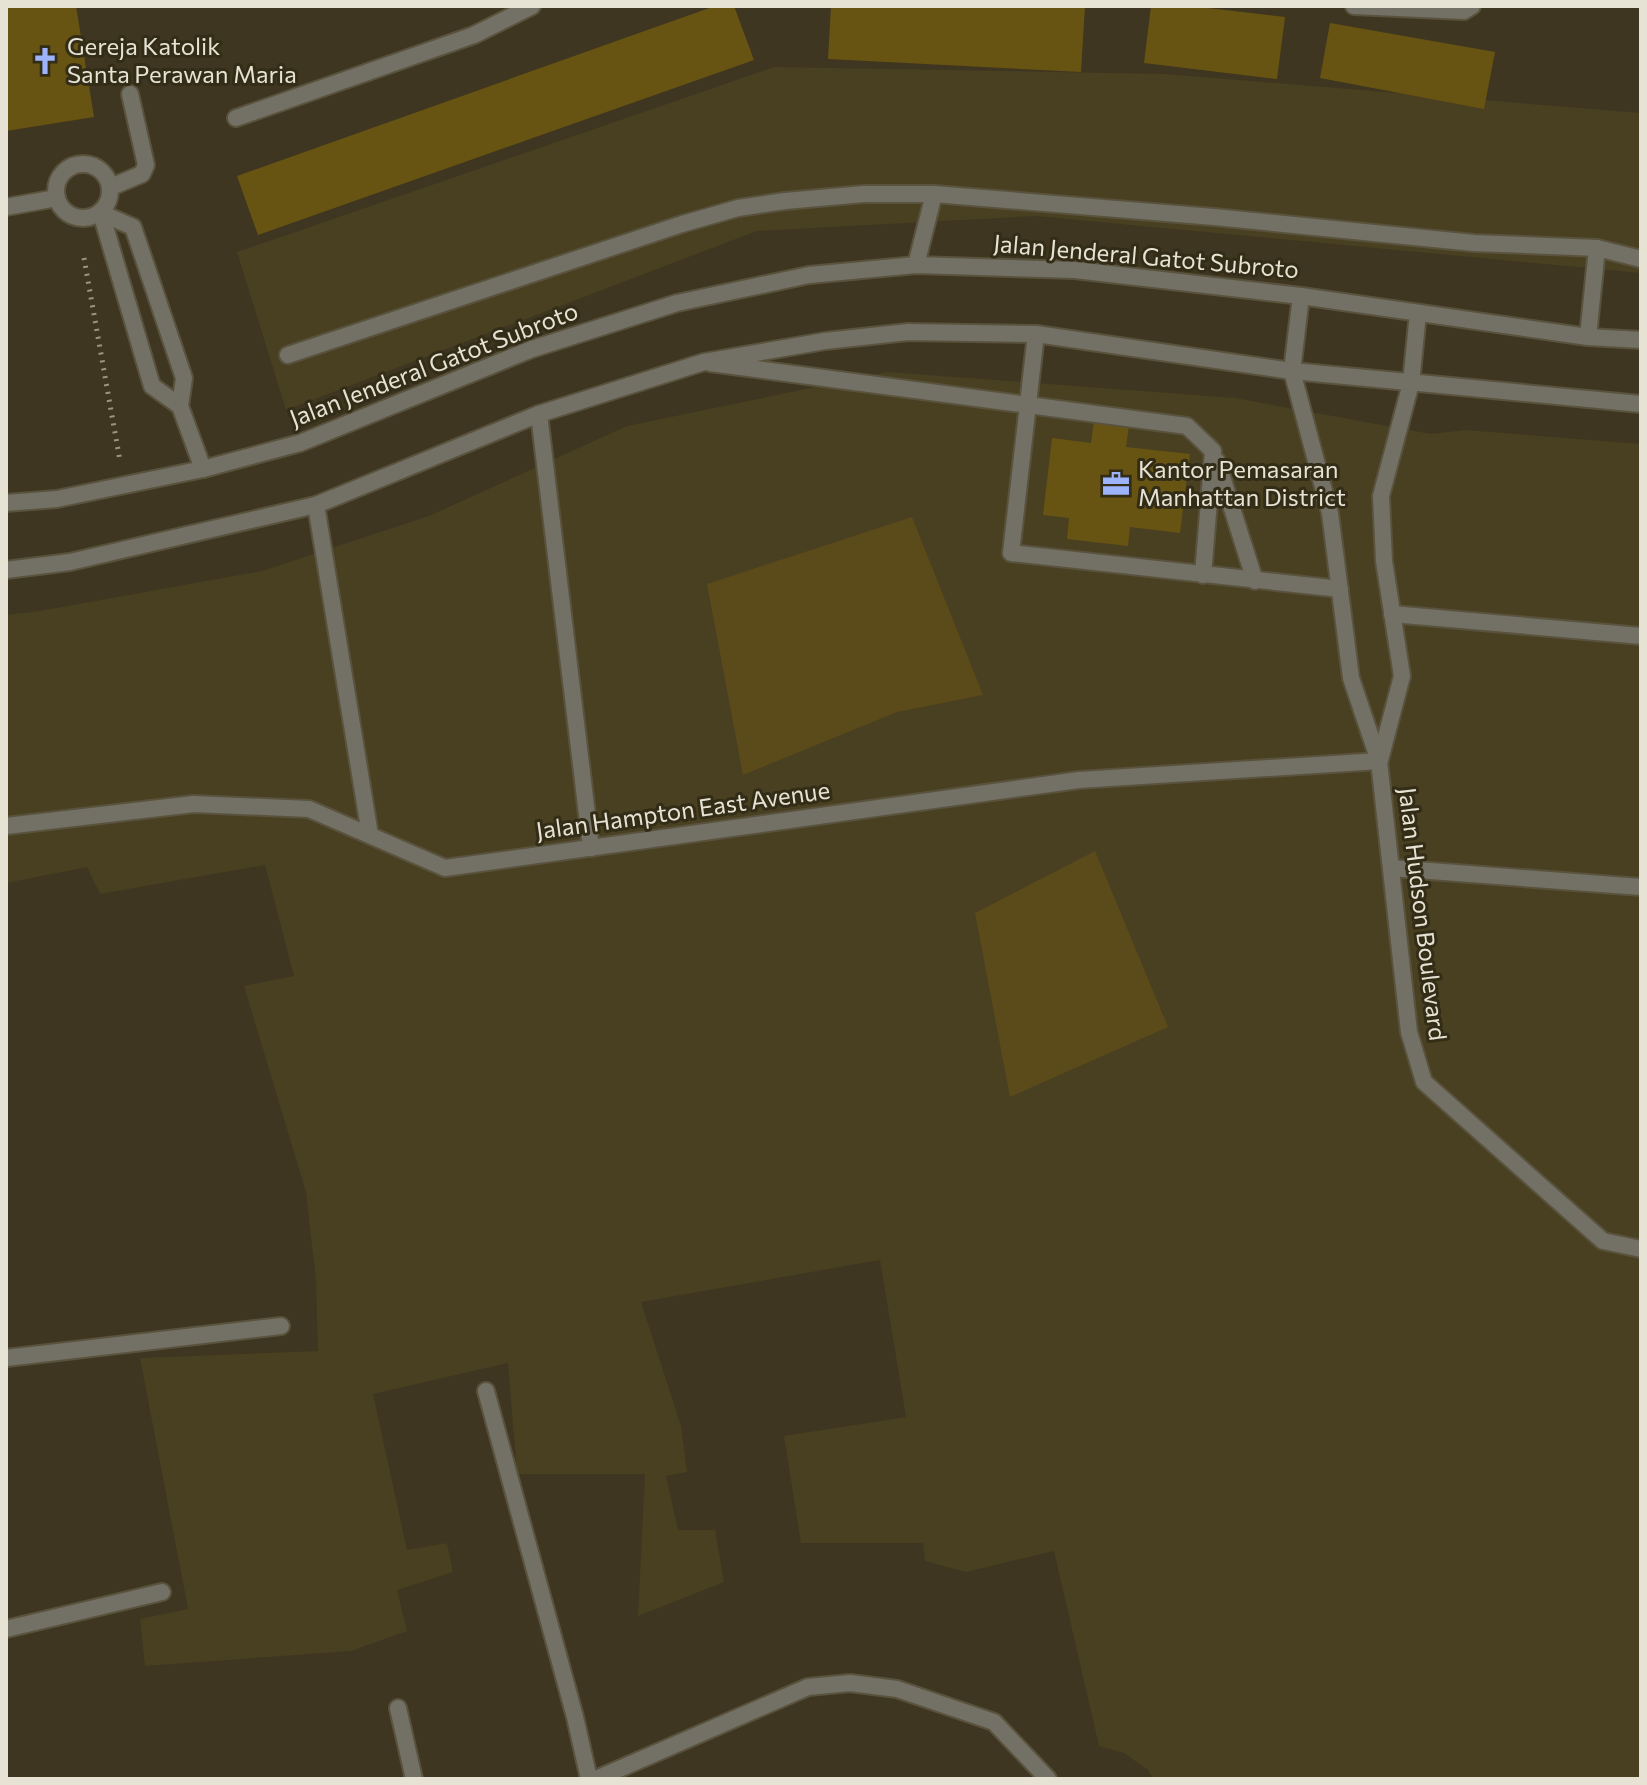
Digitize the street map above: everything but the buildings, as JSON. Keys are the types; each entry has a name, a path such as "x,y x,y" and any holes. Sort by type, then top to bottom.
{"street":[{"path":"236,118 474,35 532,6"},
{"path":"1354,6 1464,11 1472,6"},
{"path":"111,187 142,174 146,165 130,94"},
{"path":"80,164 94,166 106,175 111,187 109,202 101,213 87,219 68,215 57,198 56,187 60,178 67,169 80,164"},
{"path":"288,355 738,208 864,194 934,194 1474,243 1597,248 1641,259"},
{"path":"916,265 934,194"},
{"path":"6,207 57,198"},
{"path":"101,213 152,386 180,406"},
{"path":"101,213 133,227 184,378 180,406 203,469"},
{"path":"1588,337 1597,248"},
{"name":"Jalan Jenderal Gatot Subroto","path":"6,503 57,499 203,469 300,443 532,349 677,303 809,275 916,265 1075,270 1301,296 1588,337 1641,340"},
{"path":"1292,371 1301,296"},
{"name":"Jalan Hudson Boulevard","path":"1379,761 1402,676 1384,561 1381,496 1411,383 1418,313"},
{"path":"6,570 70,562 316,505 539,414 704,362 825,341 908,332 1036,334 1292,371 1641,404"},
{"path":"1036,334 1011,553 1340,589"},
{"path":"704,362 1187,426 1213,451 1255,581"},
{"name":"Jalan Hudson Boulevard","path":"1292,371 1330,513 1351,678 1379,761 1409,1032 1424,1082 1603,1241 1641,1249"},
{"path":"539,414 591,848"},
{"path":"1203,575 1213,451"},
{"path":"316,505 370,835"},
{"path":"1392,614 1641,636"},
{"name":"Jalan Hampton East Avenue","path":"6,826 194,804 309,809 445,868 1079,780 1379,761"},
{"path":"1391,868 1641,887"},
{"path":"6,1358 281,1326"},
{"path":"486,1391 589,1779"},
{"path":"6,1629 162,1592"},
{"path":"596,1779 808,1687 850,1683 897,1689 994,1722 1048,1779"},
{"path":"398,1708 414,1779"}],"path":[{"path":"77,218 125,485"}],"shaded area":[{"path":"774,67 1165,74 1641,113 1641,273 1035,216 757,231 286,410 237,252"},
{"path":"888,372 1235,398 1431,434 1465,430 1641,444 1641,1779 1153,1779 1148,1770 1124,1753 1099,1746 1054,1551 966,1572 925,1561 923,1543 801,1543 784,1436 906,1417 880,1260 641,1302 681,1426 687,1472 666,1476 678,1530 715,1530 724,1582 638,1616 645,1474 517,1474 508,1363 373,1394 407,1550 447,1543 453,1572 397,1590 407,1631 351,1651 145,1666 140,1619 188,1609 140,1358 318,1351 316,1280 306,1192 244,986 294,976 265,865 100,894 87,867 6,883 6,615 262,571 429,516 627,426"},
{"path":"912,517 983,695 897,712 743,775 707,584"},
{"path":"1095,851 1168,1027 1010,1097 975,913"}],"place":[{"name":"Gereja Katolik Santa Perawan Maria","path":"45,61"},
{"name":"Kantor Pemasaran Manhattan District","path":"1116,484"}]}
